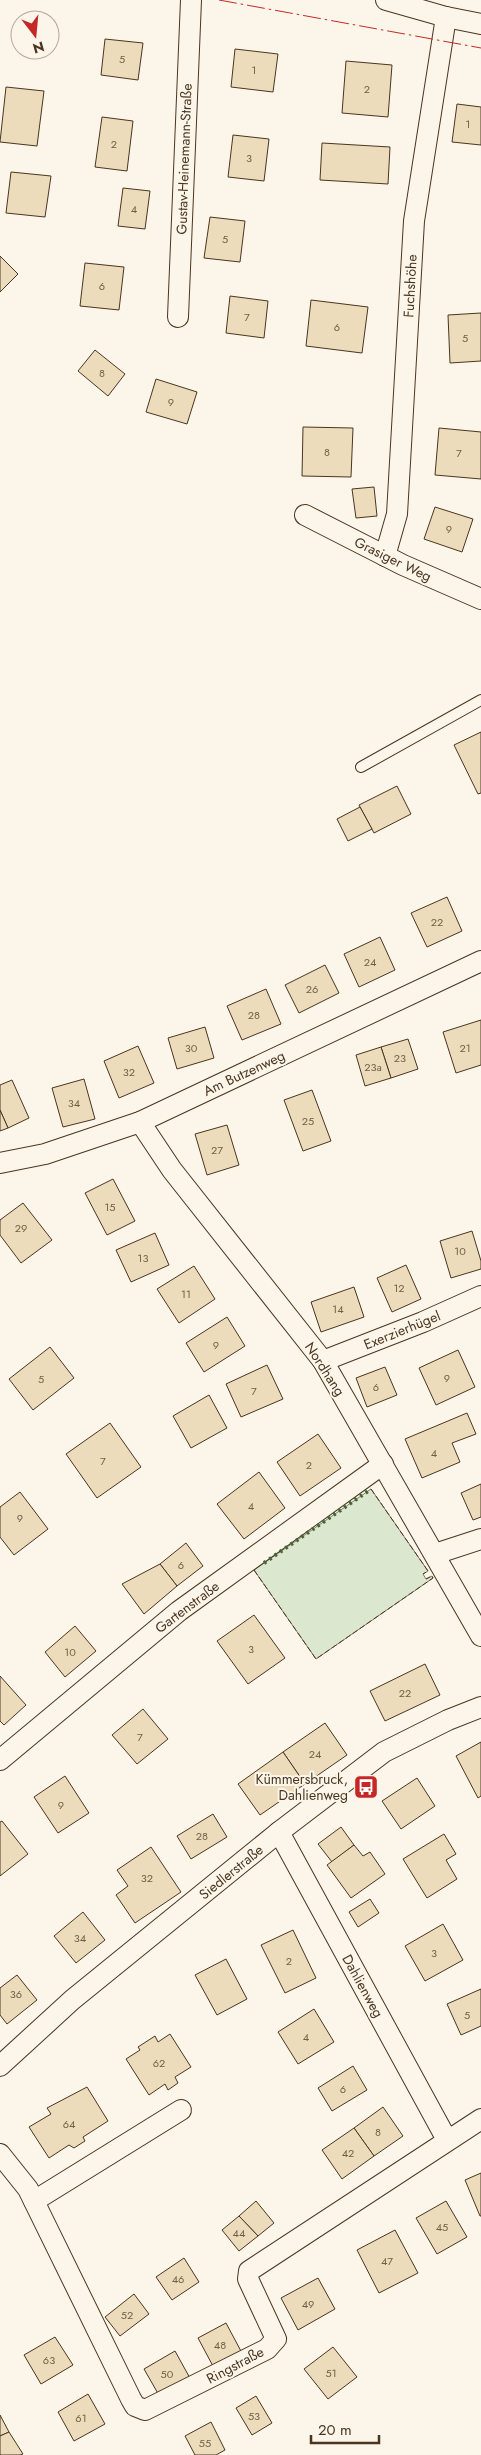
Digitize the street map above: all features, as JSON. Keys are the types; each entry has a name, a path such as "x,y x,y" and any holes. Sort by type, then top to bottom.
{"street":[{"name":"Gustav-Heinemann-Straße","path":"178,317 191,0"},
{"path":"386,0 446,17 481,24"},
{"name":"Fuchshöhe","path":"385,556 397,514 414,221 446,17"},
{"name":"Grasiger Weg","path":"305,515 385,556 481,600"},
{"name":"Am Butzenweg","path":"0,1163 45,1154 140,1122 481,961"},
{"name":"Nordhang","path":"140,1122 172,1170 323,1361 436,1554 481,1636"},
{"name":"Exerzierhügel","path":"323,1361 424,1322 481,1296"},
{"name":"Gartenstraße","path":"0,1760 179,1611 383,1464"},
{"path":"436,1554 481,1539"},
{"name":"Siedlerstraße","path":"0,2066 72,2000 279,1832 384,1752 448,1720 481,1708"},
{"name":"Dahlienweg","path":"279,1832 447,2140"},
{"path":"34,2201 181,2110"},
{"name":"Ringstraße","path":"0,2154 28,2189 131,2399 135,2406 145,2410 267,2349 276,2339 248,2280 249,2271 481,2119"}],"lane":[{"path":"360,767 481,700"}],"green space":[{"path":"371,1489 428,1571 423,1574 426,1579 432,1576 433,1578 316,1659 254,1570"}],"building":[{"path":"105,39 143,43 138,80 101,75"},
{"path":"235,49 278,54 273,92 231,87"},
{"path":"346,61 392,65 388,117 342,113"},
{"path":"6,87 44,91 37,146 0,142"},
{"path":"457,104 481,107 481,145 452,142"},
{"path":"102,117 133,121 127,171 95,167"},
{"path":"233,135 269,139 264,181 228,177"},
{"path":"322,143 390,147 388,184 320,180"},
{"path":"11,172 51,176 45,217 6,213"},
{"path":"123,188 150,191 145,229 118,226"},
{"path":"210,217 245,221 240,262 204,258"},
{"path":"0,256 18,274 0,292"},
{"path":"85,263 124,267 119,310 80,306"},
{"path":"230,296 268,301 264,338 226,333"},
{"path":"311,300 368,307 362,353 306,346"},
{"path":"481,313 481,361 450,363 448,315"},
{"path":"95,350 125,374 108,396 78,371"},
{"path":"156,379 197,392 187,424 146,412"},
{"path":"303,427 353,428 351,477 302,476"},
{"path":"439,428 481,432 481,479 435,475"},
{"path":"374,487 377,516 356,518 352,489"},
{"path":"435,507 473,519 462,552 424,539"},
{"path":"481,732 481,793 478,794 454,745"},
{"path":"397,786 411,814 374,833 359,805"},
{"path":"360,807 372,829 348,841 337,819"},
{"path":"447,897 462,931 427,947 411,913"},
{"path":"380,937 395,970 359,987 344,954"},
{"path":"325,965 339,993 299,1013 285,985"},
{"path":"266,989 281,1024 242,1040 227,1006"},
{"path":"481,1020 481,1065 456,1073 443,1032"},
{"path":"205,1027 214,1058 177,1069 168,1038"},
{"path":"408,1039 418,1069 391,1078 381,1047"},
{"path":"138,1046 154,1083 119,1098 104,1061"},
{"path":"381,1047 391,1078 365,1086 356,1055"},
{"path":"84,1079 95,1119 63,1127 52,1088"},
{"path":"12,1080 29,1118 8,1128 0,1110 0,1085"},
{"path":"312,1090 331,1141 303,1151 284,1100"},
{"path":"0,1110 8,1128 0,1131"},
{"path":"227,1125 239,1165 207,1175 195,1134"},
{"path":"113,1179 135,1221 107,1235 85,1193"},
{"path":"23,1203 52,1240 21,1263 0,1235 0,1220"},
{"path":"472,1231 481,1261 481,1269 451,1278 440,1241"},
{"path":"155,1233 169,1265 131,1282 116,1250"},
{"path":"406,1265 421,1299 392,1312 377,1278"},
{"path":"194,1266 215,1299 179,1323 157,1289"},
{"path":"354,1287 364,1317 321,1332 311,1302"},
{"path":"227,1317 245,1346 204,1372 186,1343"},
{"path":"50,1347 74,1378 33,1410 9,1379"},
{"path":"458,1350 475,1387 436,1405 419,1368"},
{"path":"267,1365 283,1399 241,1417 226,1384"},
{"path":"385,1367 397,1395 367,1407 356,1378"},
{"path":"209,1395 227,1428 191,1448 173,1416"},
{"path":"467,1413 476,1434 452,1443 460,1462 422,1478 405,1439"},
{"path":"110,1423 141,1467 97,1498 66,1454"},
{"path":"318,1434 341,1468 300,1496 277,1462"},
{"path":"259,1472 285,1508 244,1539 217,1504"},
{"path":"481,1484 481,1517 473,1520 461,1493"},
{"path":"20,1492 48,1529 14,1555 0,1537 0,1507"},
{"path":"186,1543 203,1566 177,1586 160,1564"},
{"path":"160,1564 177,1586 144,1614 122,1584"},
{"path":"254,1615 285,1658 248,1684 217,1641"},
{"path":"75,1626 96,1651 65,1677 45,1652"},
{"path":"425,1664 440,1695 385,1721 370,1691"},
{"path":"0,1676 26,1705 4,1725 0,1721"},
{"path":"143,1709 168,1739 137,1764 112,1735"},
{"path":"325,1723 347,1755 305,1784 283,1752"},
{"path":"481,1742 481,1796 478,1798 456,1756"},
{"path":"283,1752 305,1784 260,1815 238,1784"},
{"path":"65,1776 89,1813 58,1833 34,1797"},
{"path":"417,1778 435,1806 401,1829 382,1801"},
{"path":"213,1814 227,1837 191,1859 177,1836"},
{"path":"2,1821 28,1854 0,1876 0,1822"},
{"path":"341,1827 354,1845 332,1862 318,1844"},
{"path":"444,1834 456,1854 446,1860 457,1879 427,1898 403,1859"},
{"path":"354,1845 363,1856 370,1852 385,1874 351,1898 327,1865"},
{"path":"151,1847 181,1892 135,1923 116,1895 128,1886 117,1870"},
{"path":"370,1899 379,1913 358,1927 349,1912"},
{"path":"83,1912 105,1940 76,1963 54,1936"},
{"path":"443,1924 463,1960 425,1981 405,1946"},
{"path":"293,1930 316,1978 285,1993 261,1945"},
{"path":"226,1959 247,1999 217,2015 195,1975"},
{"path":"17,1975 37,2000 7,2024 0,2015 0,1988"},
{"path":"481,1989 481,2026 461,2035 447,2004"},
{"path":"314,2009 334,2042 298,2064 278,2032"},
{"path":"170,2034 191,2067 175,2077 178,2083 168,2090 165,2084 149,2095 126,2059 140,2050 138,2047 155,2036 158,2042"},
{"path":"353,2066 367,2090 332,2111 318,2088"},
{"path":"87,2087 108,2121 83,2137 85,2141 74,2148 69,2145 49,2158 29,2127 51,2114 47,2108"},
{"path":"383,2107 403,2136 374,2156 354,2128"},
{"path":"354,2128 374,2156 342,2179 322,2150"},
{"path":"481,2173 481,2216 480,2216 465,2180"},
{"path":"256,2201 274,2223 258,2236 239,2216"},
{"path":"446,2201 467,2237 437,2254 416,2218"},
{"path":"239,2216 258,2236 239,2251 222,2230"},
{"path":"395,2230 418,2273 379,2293 357,2250"},
{"path":"184,2258 199,2282 172,2300 156,2277"},
{"path":"318,2278 335,2309 298,2330 281,2298"},
{"path":"134,2294 149,2314 120,2336 105,2317"},
{"path":"226,2323 242,2353 214,2368 198,2338"},
{"path":"55,2337 73,2365 41,2384 24,2355"},
{"path":"333,2347 357,2377 328,2399 304,2369"},
{"path":"175,2351 191,2380 160,2397 144,2369"},
{"path":"88,2394 105,2424 74,2441 58,2412"},
{"path":"256,2396 272,2423 252,2435 236,2408"},
{"path":"0,2415 9,2432 0,2436"},
{"path":"211,2422 225,2450 216,2455 195,2455 185,2436"},
{"path":"9,2432 23,2454 0,2455 0,2436"}],"hedge":[{"path":"264,1563 371,1489"}],"fence":[{"path":"371,1489 428,1571 423,1574"},
{"path":"254,1570 316,1659 433,1578 432,1576 426,1579"}],"power":[{"path":"219,0 481,48"}],"place":[{"name":"Kümmersbruck, Dahlienweg","path":"366,1787"}]}
